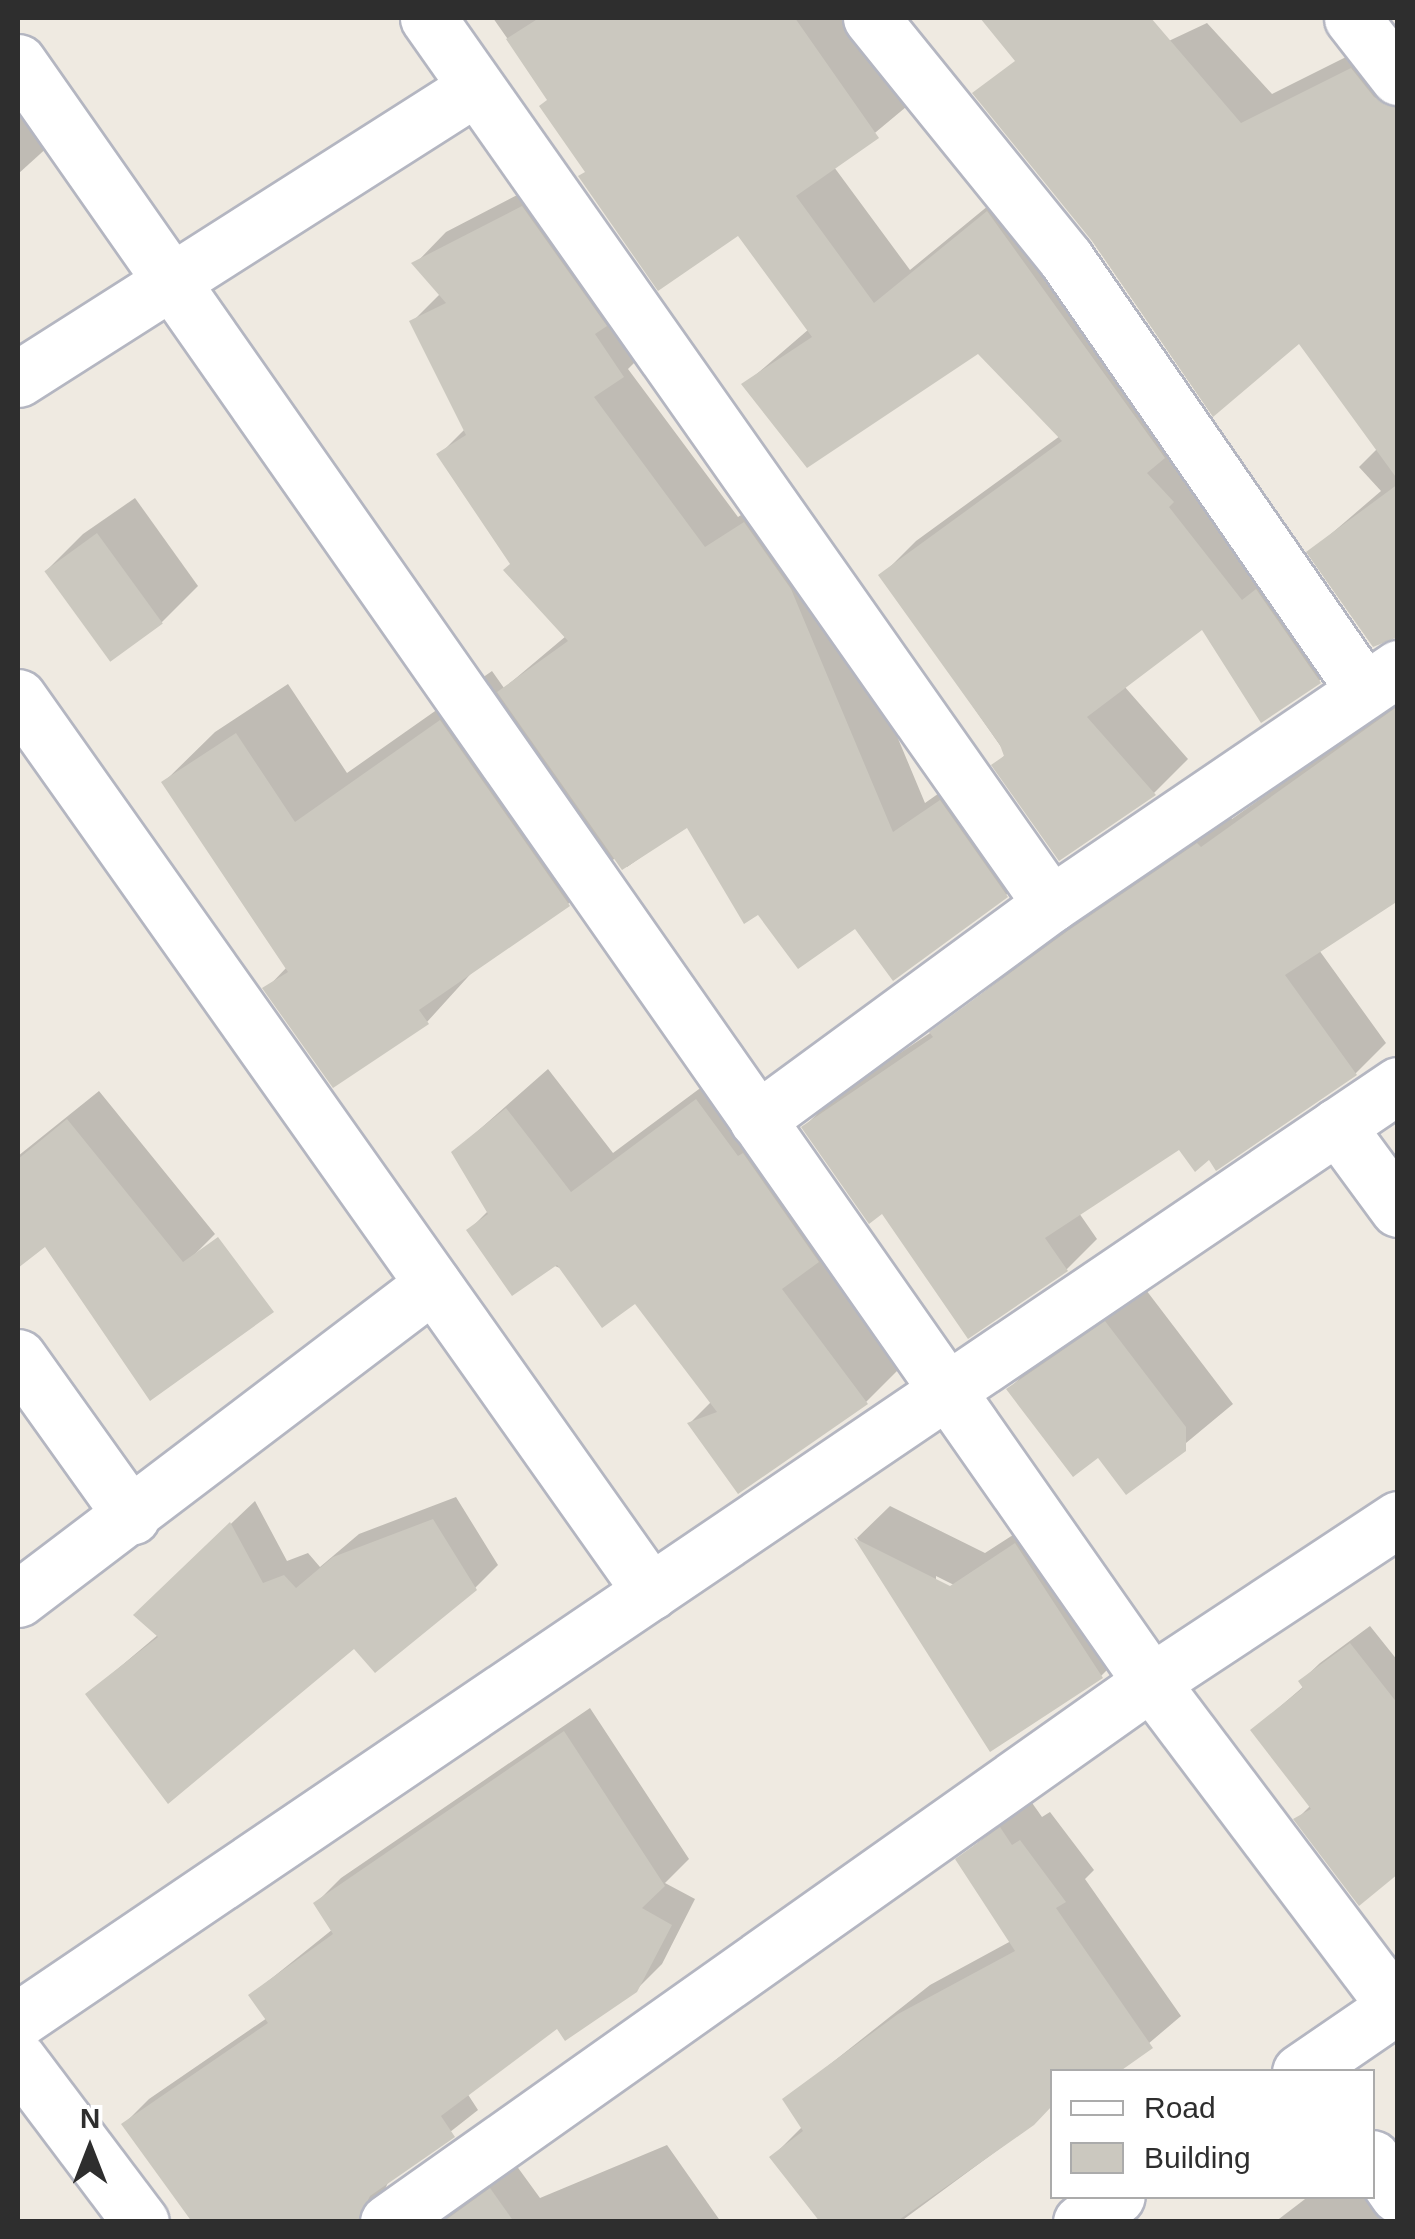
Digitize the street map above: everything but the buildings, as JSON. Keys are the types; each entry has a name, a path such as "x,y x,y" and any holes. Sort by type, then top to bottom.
{"street":[{"path":"428,18 1051,904"},
{"path":"1352,18 1398,77"},
{"path":"757,1120 1051,904 1381,679 883,22"},
{"path":"18,62 1151,1682 1396,2006 1308,2069"},
{"path":"18,378 475,88"},
{"path":"18,698 651,1592"},
{"path":"18,2020 1398,1085"},
{"path":"1337,1126 1398,1209"},
{"path":"18,1599 132,1517 433,1284"},
{"path":"18,1357 132,1517"},
{"path":"388,2222 1151,1682 1398,1519"},
{"path":"18,2059 140,2222"},
{"path":"1375,2162 1398,2195"},
{"path":"1081,2222 1114,2199"}]}
